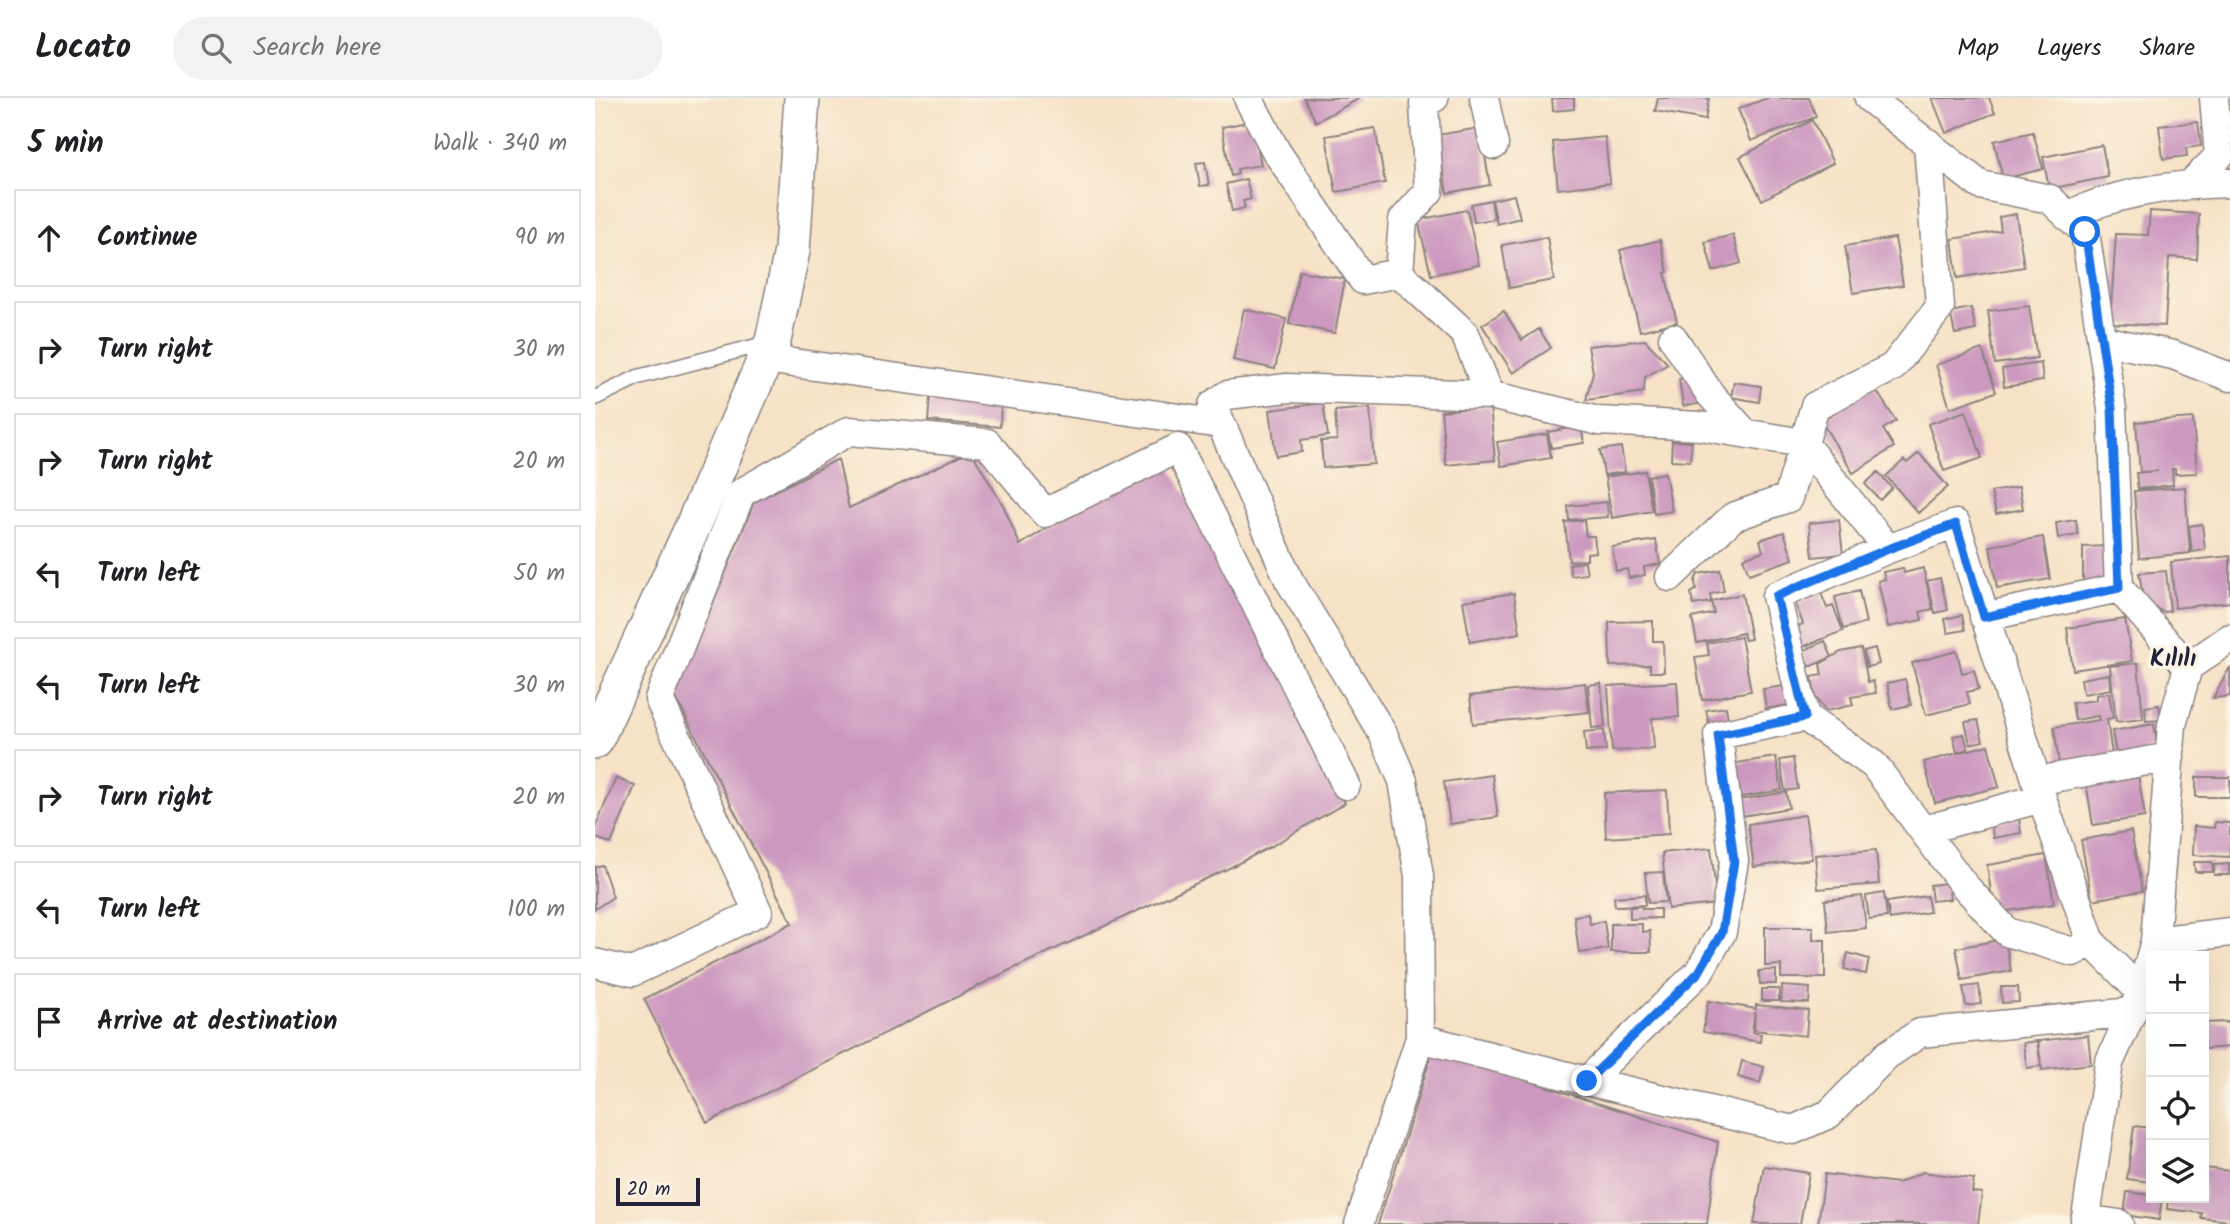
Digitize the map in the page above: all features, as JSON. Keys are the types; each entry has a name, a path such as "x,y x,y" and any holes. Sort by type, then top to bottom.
{"street":[{"path":"595,741 693,526 769,350 792,251 801,98"},
{"path":"1248,98 1276,151 1363,281 1399,273"},
{"path":"1399,273 1403,220 1429,191 1424,103 1434,98"},
{"path":"1484,98 1494,145"},
{"path":"1869,98 1980,185 2050,200 2076,224 2102,340 2112,408 2119,588 2188,667"},
{"path":"1670,577 1733,517 1788,498 1815,406 1893,367 1940,307 1917,135 1905,98"},
{"path":"2191,184 2219,156 2214,98"},
{"path":"2076,224 2093,203 2191,184 2230,183"},
{"path":"1399,273 1465,334 1490,395"},
{"path":"1673,338 1710,394 1745,433"},
{"path":"2102,340 2173,355 2230,377"},
{"path":"769,350 1221,424"},
{"path":"1359,1224 1420,1038 1419,876 1403,781 1383,734 1289,580 1213,405 1227,395 1287,388 1490,395 1599,421 1700,426 1803,443 1888,549"},
{"path":"595,962 632,972 758,912 659,699 741,493 849,431 987,443 1045,513 1178,448 1346,785"},
{"path":"2091,942 2073,952 2007,932 1963,884 1874,765 1805,717 1776,596 1956,524 2039,789 2091,942 2136,1002"},
{"path":"1984,617 2119,588"},
{"path":"2119,1224 2085,1221 2109,1063 2136,1002 2155,941 2172,725 2188,667 2230,638"},
{"path":"1587,1081 1699,972 1722,932 1734,861 1718,735 1805,717"},
{"path":"1924,830 2039,789 2170,757"},
{"path":"2155,941 2230,932"},
{"path":"1420,1038 1793,1130 1829,1114 1887,1055 1920,1033 2136,1002"}],"lane":[{"path":"595,398 638,377 769,350"}],"building":[{"path":"1304,98 1360,98 1316,122"},
{"path":"1552,98 1574,98 1574,109 1553,111"},
{"path":"1658,98 1709,98 1705,120 1655,111"},
{"path":"1767,98 1809,98 1816,117 1751,141 1738,109"},
{"path":"1932,98 1989,98 1995,113 1946,133"},
{"path":"1812,120 1833,163 1762,200 1740,157"},
{"path":"1253,121 1261,165 1237,169 1238,174 1231,176 1222,127"},
{"path":"2198,122 2201,146 2186,148 2187,156 2163,159 2159,126"},
{"path":"1375,128 1385,183 1336,192 1326,136"},
{"path":"1480,128 1490,185 1447,193 1437,135"},
{"path":"2033,132 2043,169 2003,179 1994,141"},
{"path":"1605,137 1610,183 1558,189 1553,142"},
{"path":"2102,145 2108,177 2049,189 2043,157"},
{"path":"1205,162 1209,185 1200,186 1196,163"},
{"path":"1246,179 1251,199 1243,201 1245,208 1232,211 1226,184"},
{"path":"1514,195 1520,218 1497,224 1492,200"},
{"path":"1491,200 1494,219 1474,222 1471,204"},
{"path":"1467,210 1479,265 1431,275 1418,220"},
{"path":"2150,211 2199,214 2197,259 2169,257 2165,326 2110,323 2116,234 2148,235"},
{"path":"2016,214 2024,267 1957,278 1952,239 2001,231 1999,217"},
{"path":"1733,235 1741,263 1713,271 1705,242"},
{"path":"1547,237 1554,280 1509,288 1502,245"},
{"path":"1895,238 1903,285 1853,293 1845,246"},
{"path":"1660,240 1677,322 1640,331 1620,250"},
{"path":"1299,271 1345,279 1335,333 1289,324"},
{"path":"2029,306 2037,358 1995,364 1988,311"},
{"path":"1971,308 1976,330 1955,334 1950,312"},
{"path":"1244,309 1286,319 1275,369 1233,360"},
{"path":"1504,311 1522,340 1539,329 1551,348 1513,373 1482,325"},
{"path":"1645,340 1668,364 1645,377 1644,392 1586,400 1593,372 1588,346"},
{"path":"1982,349 1996,392 1950,408 1936,365"},
{"path":"2041,363 2043,381 2004,387 2002,369"},
{"path":"1696,377 1699,404 1683,406 1679,379"},
{"path":"1734,382 1761,386 1759,402 1731,397"},
{"path":"1874,387 1896,421 1883,429 1894,447 1853,473 1821,421"},
{"path":"930,397 1001,403 1000,427 928,421"},
{"path":"1323,403 1328,436 1301,440 1302,452 1276,456 1270,410"},
{"path":"1490,406 1495,460 1446,465 1441,411"},
{"path":"1370,408 1374,464 1323,468 1321,441 1337,440 1335,411"},
{"path":"1966,411 1982,458 1944,471 1928,424"},
{"path":"2193,418 2197,473 2175,474 2175,469 2172,469 2173,485 2138,489 2136,473 2158,471 2140,472 2136,422"},
{"path":"1581,426 1584,443 1551,448 1548,432"},
{"path":"1547,434 1551,458 1501,466 1497,442"},
{"path":"1672,441 1692,442 1690,461 1671,460"},
{"path":"1621,447 1625,472 1604,475 1600,450"},
{"path":"971,451 1004,507 1020,545 1098,495 1170,466 1278,663 1309,733 1345,803 1227,869 1008,971 707,1123 644,999 792,923 675,696 754,502 838,459 849,508"},
{"path":"1919,453 1948,487 1918,513 1886,476 1904,460 1907,463"},
{"path":"1645,471 1652,511 1612,518 1605,477"},
{"path":"1878,472 1892,488 1880,500 1865,484"},
{"path":"1665,473 1672,511 1654,514 1648,476"},
{"path":"2019,487 2023,509 1996,514 1991,492"},
{"path":"2185,487 2190,553 2139,558 2134,491"},
{"path":"1607,502 1608,517 1569,520 1568,506"},
{"path":"1584,520 1586,536 1594,536 1596,552 1587,553 1587,560 1569,561 1565,522"},
{"path":"1839,520 1843,554 1813,557 1809,523"},
{"path":"2076,520 2078,535 2058,538 2056,523"},
{"path":"2202,524 2205,550 2192,552 2189,526"},
{"path":"1784,532 1793,559 1749,574 1743,558 1763,551 1760,540"},
{"path":"2043,537 2050,579 1997,588 1990,546"},
{"path":"1656,540 1660,564 1644,567 1645,575 1629,578 1627,569 1616,571 1612,547"},
{"path":"2106,546 2106,586 2083,586 2083,547"},
{"path":"2230,556 2230,602 2175,608 2171,562"},
{"path":"1585,562 1587,574 1571,576 1569,564"},
{"path":"1903,568 1904,573 1923,568 1933,609 1920,612 1922,620 1888,627 1878,581 1885,579 1883,572"},
{"path":"1720,570 1724,591 1710,594 1711,602 1693,605 1691,593 1696,590 1695,581 1698,574"},
{"path":"2166,571 2170,611 2164,612 2150,606 2142,592 2139,573"},
{"path":"1940,578 1948,610 1935,613 1927,581"},
{"path":"1859,591 1866,623 1843,629 1835,597"},
{"path":"1514,593 1520,633 1470,642 1463,601"},
{"path":"1821,593 1827,608 1833,606 1843,631 1800,648 1793,628 1803,624 1795,603"},
{"path":"1742,594 1751,639 1745,640 1743,633 1697,643 1692,618 1714,613 1711,601"},
{"path":"1962,615 1965,630 1948,633 1945,619"},
{"path":"2125,619 2132,661 2073,670 2067,628"},
{"path":"1653,621 1653,641 1663,641 1664,672 1650,672 1650,665 1610,666 1609,622"},
{"path":"1741,637 1751,691 1702,700 1695,657 1709,655 1707,643"},
{"path":"1825,641 1832,657 1809,667 1802,651"},
{"path":"1861,648 1868,682 1873,681 1876,693 1851,697 1853,705 1826,711 1815,697 1812,677 1822,675 1820,664 1841,652"},
{"path":"1875,648 1879,664 1867,667 1864,651"},
{"path":"1957,651 1962,673 1974,670 1979,689 1967,692 1970,704 1926,715 1912,663"},
{"path":"2138,663 2143,719 2116,722 2110,666"},
{"path":"2230,667 2230,696 2213,698"},
{"path":"2109,674 2111,689 2083,694 2081,679"},
{"path":"1905,679 1911,705 1892,709 1887,683"},
{"path":"1677,682 1679,717 1652,718 1654,749 1612,751 1608,686"},
{"path":"1585,683 1589,712 1473,724 1470,696"},
{"path":"1601,683 1605,727 1592,728 1588,685"},
{"path":"1784,686 1788,705 1766,709 1763,689"},
{"path":"2109,693 2113,718 2107,719 2112,755 2059,763 2054,727 2099,720 2098,716 2075,720 2072,703 2096,700 2096,695"},
{"path":"2159,705 2161,720 2146,721 2145,707"},
{"path":"1726,707 1728,719 1709,723 1706,710"},
{"path":"1978,720 1983,741 1970,744 1965,722"},
{"path":"2154,724 2157,745 2117,761 2112,731"},
{"path":"1604,730 1606,750 1586,752 1584,732"},
{"path":"1964,734 1968,749 1957,752 1953,736"},
{"path":"1988,745 1999,787 1935,803 1924,762"},
{"path":"1776,757 1782,790 1736,798 1730,764"},
{"path":"1793,758 1798,789 1785,791 1780,760"},
{"path":"2137,768 2145,817 2093,825 2085,776"},
{"path":"1492,775 1498,817 1450,824 1444,782"},
{"path":"2196,777 2230,777 2230,797 2196,797"},
{"path":"616,778 635,786 611,844 595,837 595,828"},
{"path":"1667,790 1669,834 1606,838 1604,793"},
{"path":"1786,792 1789,808 1742,816 1740,800"},
{"path":"1805,815 1812,859 1754,867 1748,824"},
{"path":"2019,818 2021,833 1993,838 1991,823"},
{"path":"2215,822 2230,823 2230,857 2193,855 2194,826 2214,828"},
{"path":"2131,831 2142,891 2092,900 2081,840"},
{"path":"1711,848 1717,904 1668,909 1662,853"},
{"path":"1876,850 1879,884 1818,889 1815,855"},
{"path":"2046,855 2054,904 1994,913 1987,865"},
{"path":"2194,862 2212,862 2213,872 2195,872"},
{"path":"2229,864 2229,875 2214,875 2214,865"},
{"path":"602,865 613,897 595,909 595,867"},
{"path":"1663,872 1666,902 1648,903 1645,873"},
{"path":"1948,883 1950,899 1932,901 1930,885"},
{"path":"1884,893 1887,917 1869,919 1866,896"},
{"path":"1645,895 1645,905 1615,906 1614,897"},
{"path":"1862,896 1866,928 1828,932 1825,900"},
{"path":"1927,896 1930,912 1890,919 1887,902"},
{"path":"1642,906 1642,909 1660,909 1660,918 1630,919 1630,907"},
{"path":"1588,914 1590,924 1604,921 1608,949 1579,953 1574,916"},
{"path":"1611,924 1642,924 1642,932 1650,931 1651,952 1611,952"},
{"path":"1765,927 1813,927 1813,940 1825,940 1825,978 1781,978 1781,965 1765,966"},
{"path":"2005,939 2011,971 1962,980 1956,948"},
{"path":"1848,953 1869,959 1866,974 1844,969"},
{"path":"1776,970 1776,984 1760,984 1759,971"},
{"path":"1979,985 1981,1004 1966,1006 1963,987"},
{"path":"1782,986 1810,988 1809,1003 1781,1002"},
{"path":"2001,987 2018,987 2019,1002 2002,1003"},
{"path":"1762,989 1779,989 1779,1001 1762,1001"},
{"path":"1708,1001 1756,1009 1756,1005 1808,1010 1806,1036 1754,1030 1755,1012 1752,1032 1761,1034 1760,1042 1703,1032"},
{"path":"2228,1022 2229,1047 2209,1049 2209,1023"},
{"path":"2088,1035 2091,1064 2042,1070 2038,1041"},
{"path":"2037,1041 2041,1066 2027,1068 2023,1043"},
{"path":"1433,1050 1718,1142 1707,1224 1378,1224"},
{"path":"1742,1061 1764,1067 1760,1083 1738,1077"},
{"path":"2134,1126 2146,1127 2146,1181 2127,1179"},
{"path":"1764,1166 1809,1173 1800,1224 1754,1224"},
{"path":"2209,1169 2230,1171 2230,1221 2201,1218 2202,1213 2167,1209 2168,1203 2209,1203"},
{"path":"1923,1172 1974,1179 1972,1192 1982,1193 1978,1224 1818,1224 1825,1174 1898,1183"},
{"path":"2127,1192 2146,1194 2146,1203 2161,1203 2159,1220 2124,1215"}],"district":[{"name":"Kılılı","path":"2173,658"}],"route":[{"path":"1587,1081 1699,972 1722,932 1734,861 1718,735 1805,717 1776,596 1956,524 1984,617 2119,588 2112,408 2085,232"}]}
